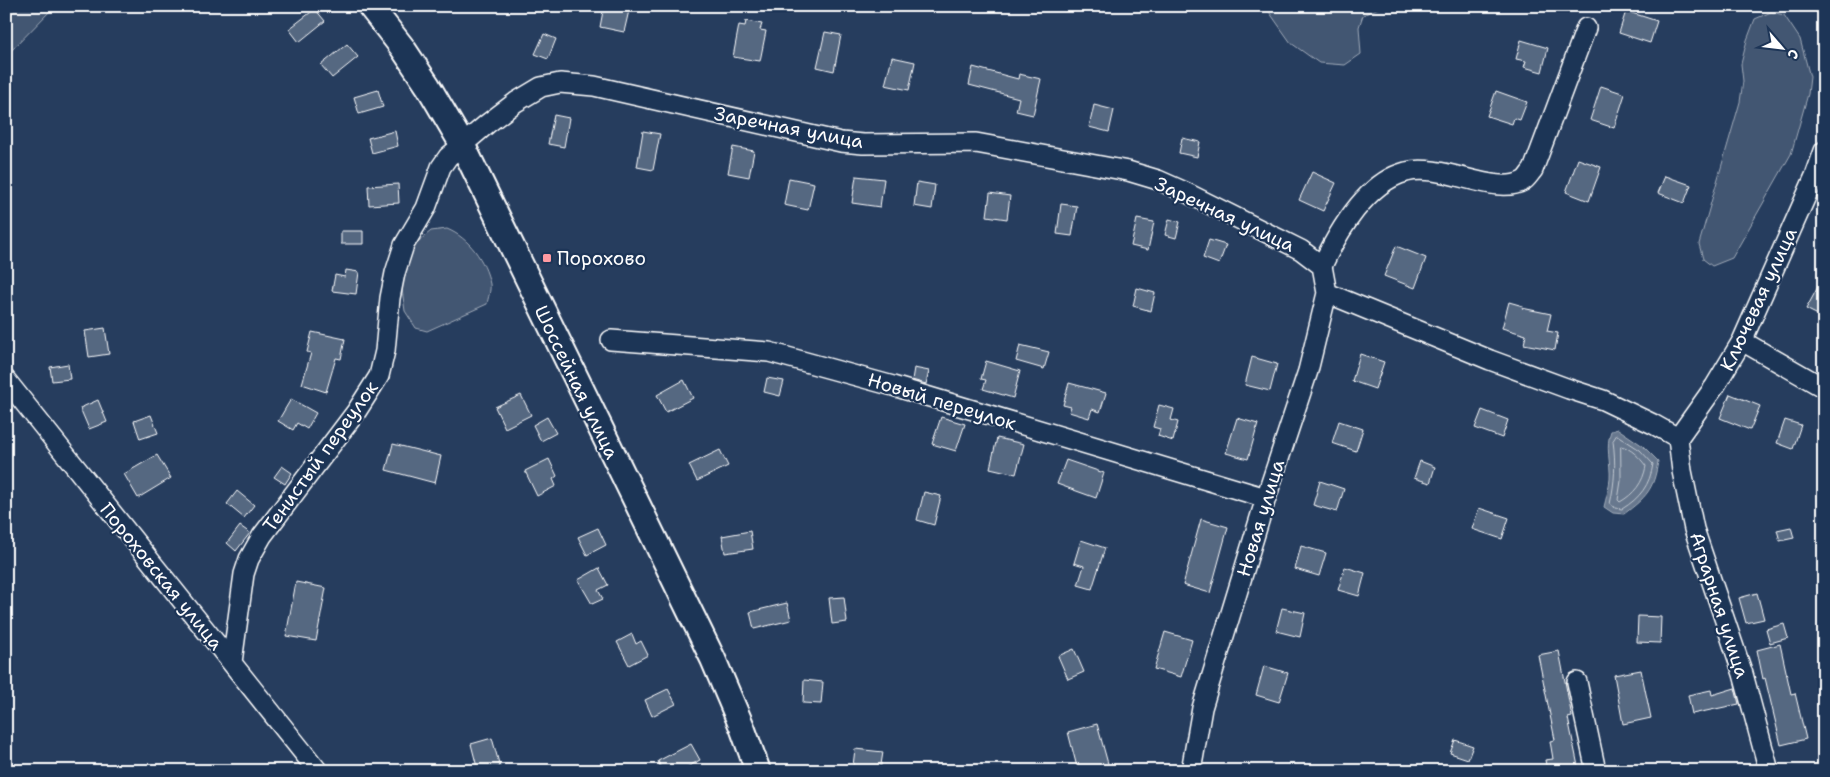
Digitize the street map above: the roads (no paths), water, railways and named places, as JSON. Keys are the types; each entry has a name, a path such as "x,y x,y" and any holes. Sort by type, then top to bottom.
{"main road":[{"name":"Шоссейная улица","path":"370,6 402,47 428,86 462,144 712,660 742,727 758,771"}],"street":[{"path":"1322,266 1346,223 1367,198 1387,179 1407,171 1430,170 1499,185 1513,185 1524,181 1533,170 1586,28"},
{"name":"Заречная улица","path":"462,144 516,102 540,87 560,83 594,86 841,142 863,144 976,143 1128,171 1158,180 1185,192 1301,250 1322,266"},
{"name":"Тенистый переулок","path":"232,662 244,574 249,559 262,536 356,412 379,376 385,351 390,298 395,273 404,245 426,208 440,167 462,144"},
{"name":"Ключевая улица","path":"1678,438 1715,386 1742,341 1815,176 1824,151"},
{"name":"Новая улица","path":"1191,771 1202,708 1266,498 1308,371 1326,293 1322,266"},
{"path":"1326,293 1490,360 1569,389 1585,392 1678,438"},
{"name":"Новый переулок","path":"611,340 776,354 894,386 1266,498"},
{"path":"1742,341 1824,388"},
{"name":"Пороховская улица","path":"6,380 24,405 318,771"},
{"name":"Аграрная улица","path":"1678,438 1682,471 1694,529 1743,674 1769,771"},
{"path":"1577,682 1596,771"}],"water":[{"path":"1618,429 1643,446 1658,461 1654,479 1648,492 1624,514 1613,513 1604,507 1610,479 1609,437 1611,431"}],"place":[{"name":"Порохово","path":"547,258"}]}
